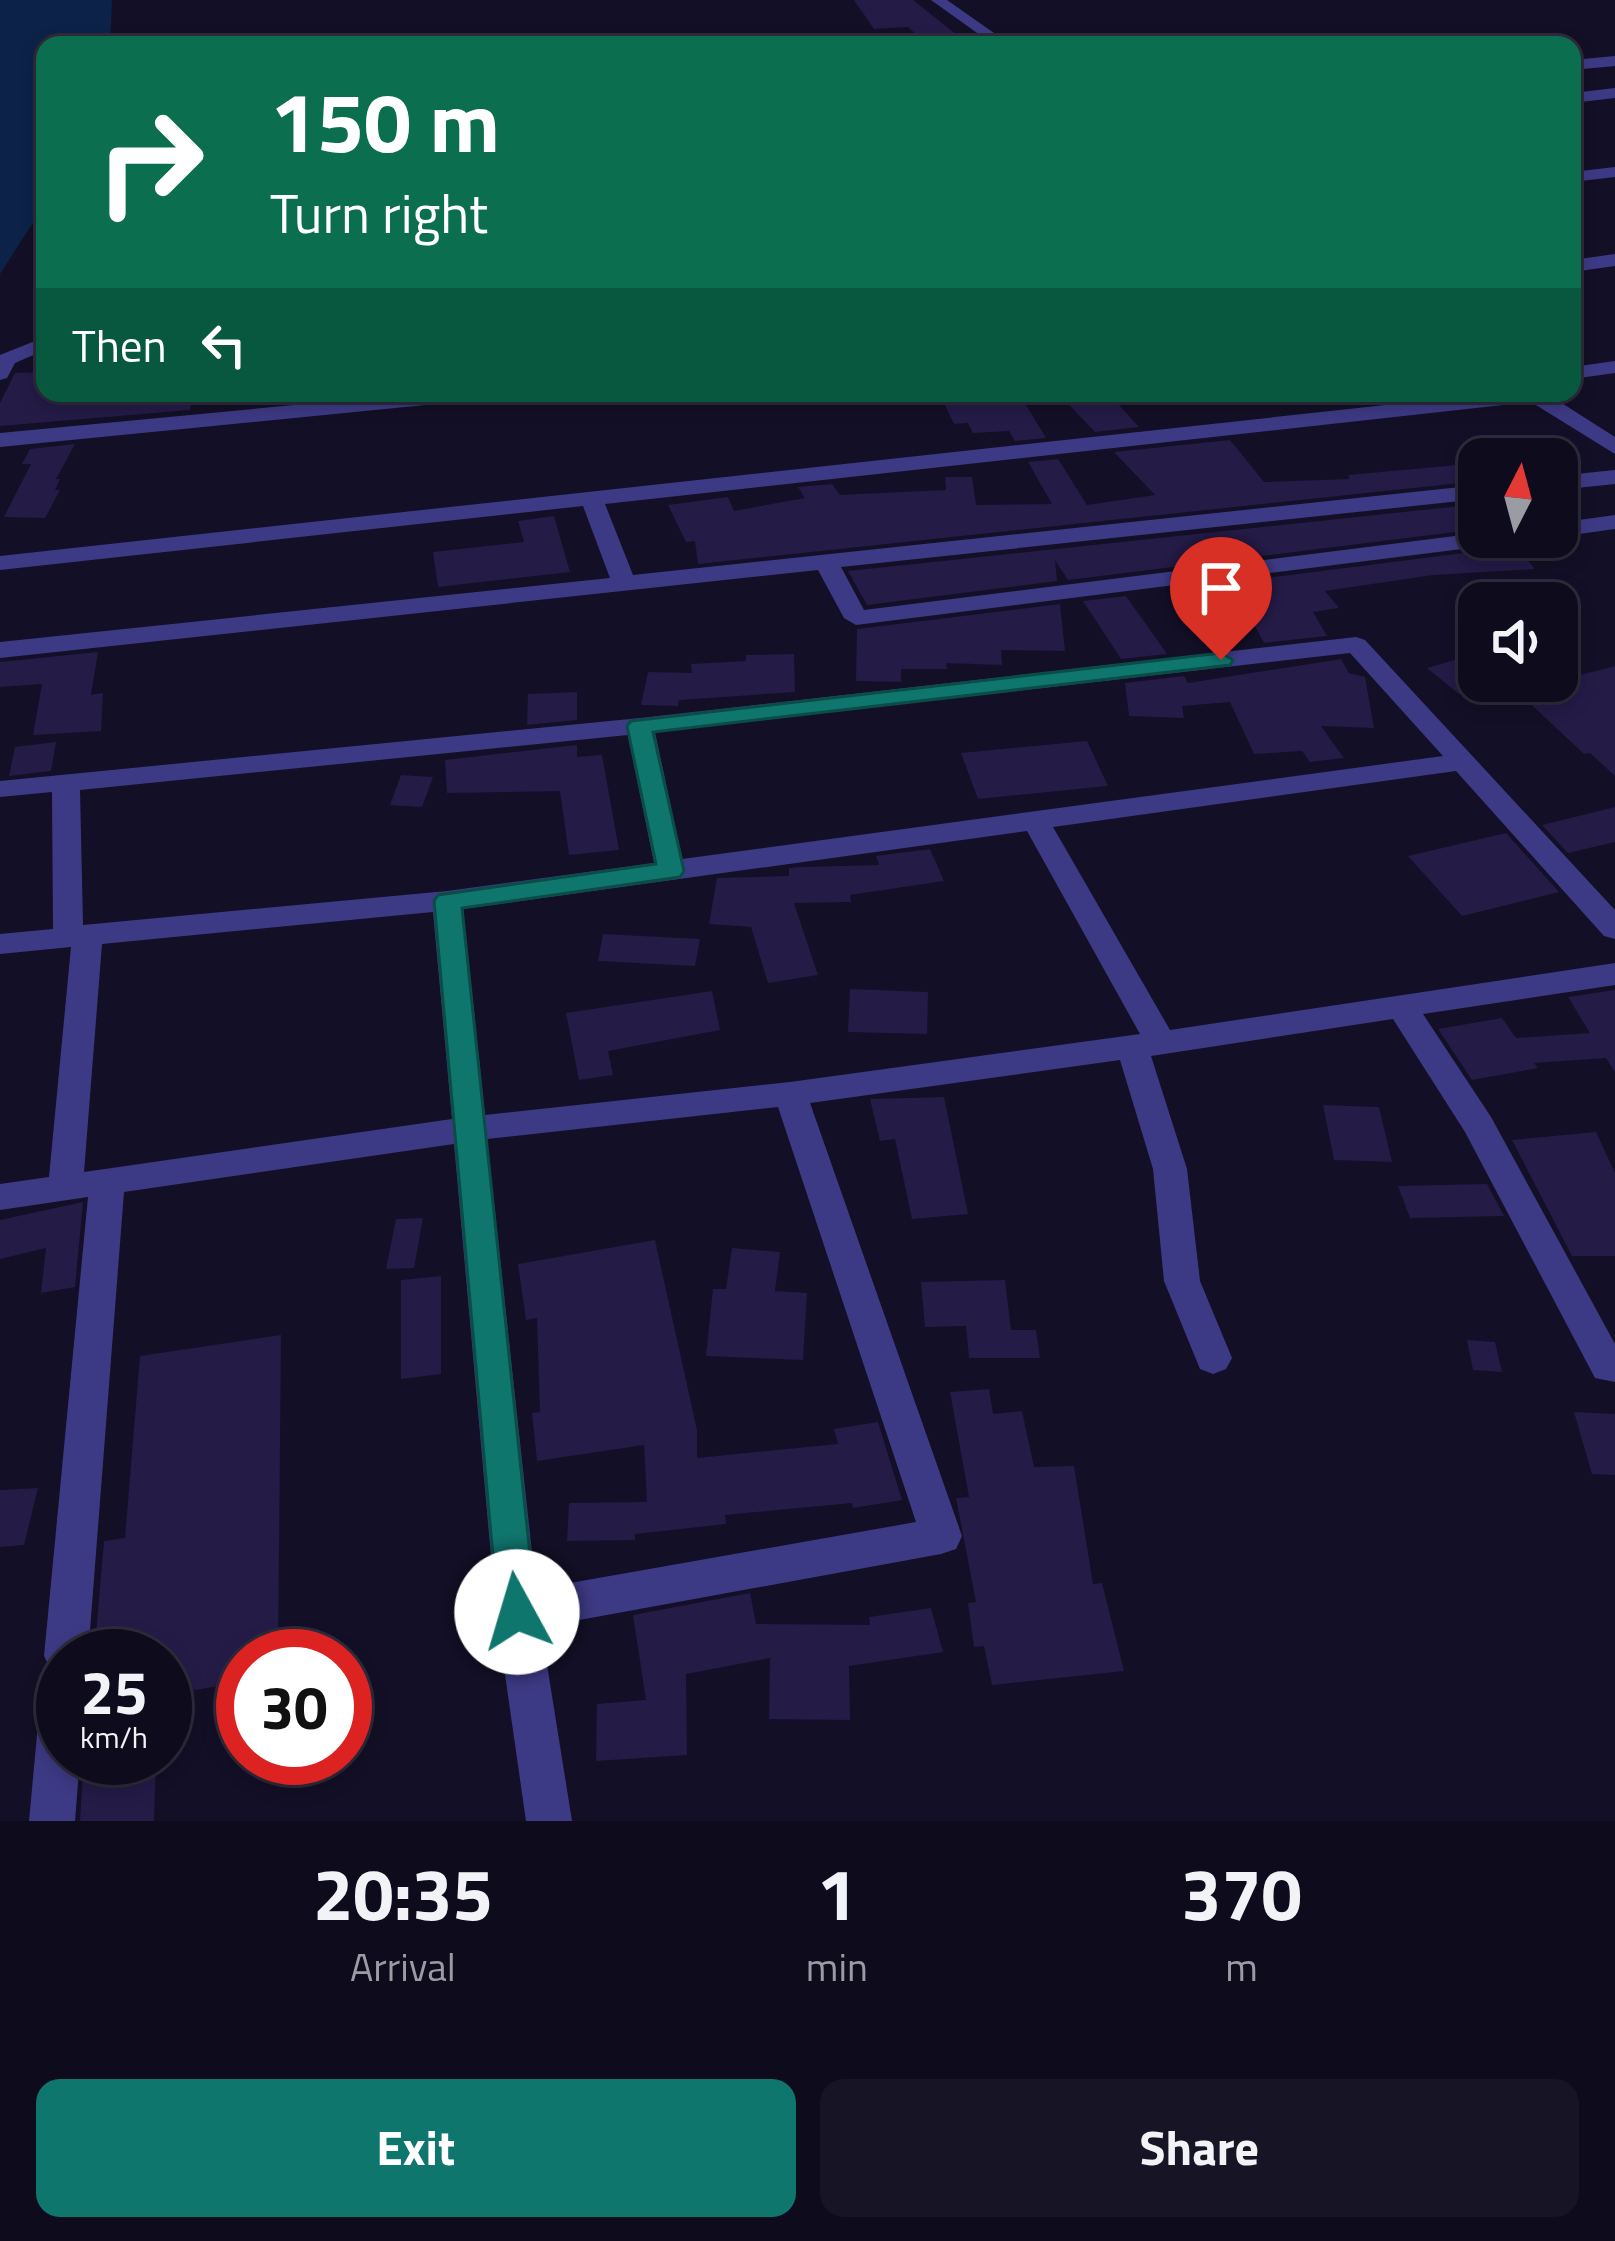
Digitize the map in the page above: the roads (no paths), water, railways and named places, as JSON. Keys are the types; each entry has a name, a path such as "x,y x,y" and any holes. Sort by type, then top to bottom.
{"street":[{"path":"938,0 991,36"},
{"path":"1581,64 1615,61"},
{"path":"1581,97 1615,93"},
{"path":"1581,176 1615,172"},
{"path":"1581,265 1615,260"},
{"path":"0,374 8,359 36,347"},
{"path":"1581,372 1615,367"},
{"path":"0,440 393,402"},
{"path":"0,563 1461,402"},
{"path":"1545,402 1615,447"},
{"path":"1578,481 1615,477"},
{"path":"0,650 1458,494"},
{"path":"592,499 625,585"},
{"path":"1578,528 1615,523"},
{"path":"827,564 856,618 1458,543"},
{"path":"0,789 640,726 1355,645 1615,929"},
{"path":"640,726 670,871"},
{"path":"0,944 447,901 1462,763"},
{"path":"64,1187 78,935 66,782"},
{"path":"1036,822 1147,1044 1170,1169 1182,1281 1213,1358"},
{"path":"447,901 517,1612 549,1821"},
{"path":"0,1197 468,1129 790,1094 1615,974"},
{"path":"1401,1006 1479,1126 1608,1367 1615,1366"},
{"path":"517,1612 941,1535 790,1094"},
{"path":"68,1629 106,1181"},
{"path":"52,1821 55,1785"}],"water":[{"path":"0,0 112,0 110,36 36,36 36,218 0,274"}]}
